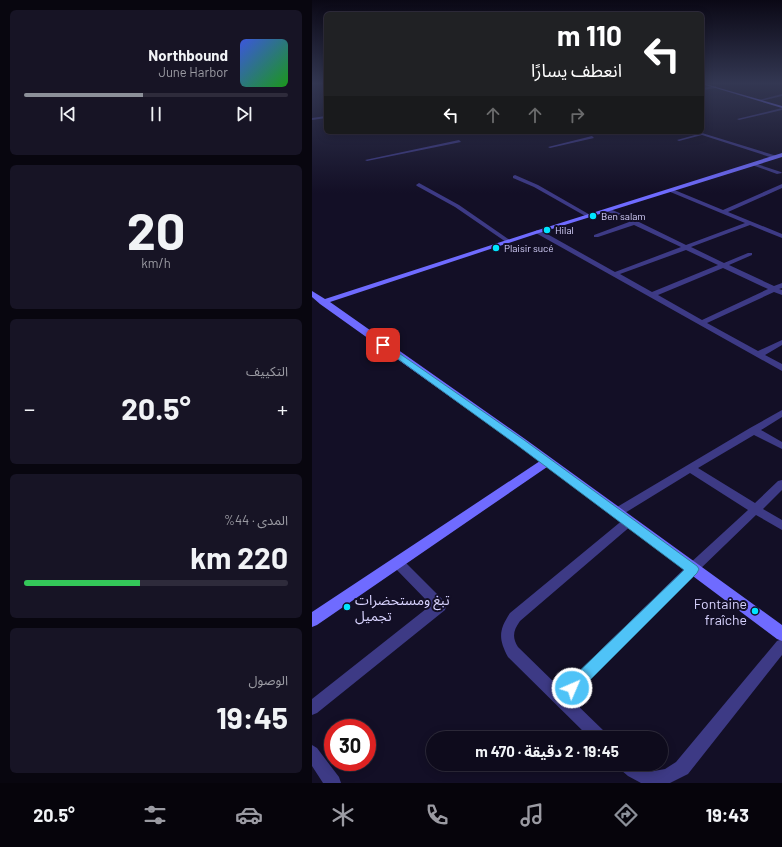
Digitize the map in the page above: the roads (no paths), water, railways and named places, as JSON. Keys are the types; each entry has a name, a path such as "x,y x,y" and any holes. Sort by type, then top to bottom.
{"main road":[{"path":"323,302 508,241 778,156"},
{"path":"312,293 547,462 782,634"},
{"path":"312,620 547,462"}],"street":[{"path":"679,140 702,134 778,156"},
{"path":"550,147 592,137"},
{"path":"367,160 459,140"},
{"path":"754,164 780,173"},
{"path":"515,177 536,186 589,216"},
{"path":"419,185 457,206 508,241"},
{"path":"723,212 782,186"},
{"path":"670,190 782,236"},
{"path":"608,210 636,222 782,293"},
{"path":"596,236 636,222"},
{"path":"615,274 750,223"},
{"path":"537,232 782,368"},
{"path":"652,295 750,254"},
{"path":"701,323 782,285"},
{"path":"758,355 782,342"},
{"path":"616,513 782,413"},
{"path":"753,430 782,446"},
{"path":"690,468 782,526"},
{"path":"561,699 692,569 782,484"},
{"path":"594,731 513,652 508,644 507,631 515,617 628,522"},
{"path":"312,708 440,606 398,563"},
{"path":"635,771 642,777 652,781 663,780 674,775 682,768 782,645"},
{"path":"312,753 333,783"}],"place":[{"name":"Ben salam","path":"593,216"},
{"name":"Hilal","path":"547,230"},
{"name":"Plaisir sucé","path":"496,248"},
{"name":"تبغ ومستحضرات تجميل","path":"347,607"},
{"name":"Fontaine fraîche","path":"755,611"}]}
